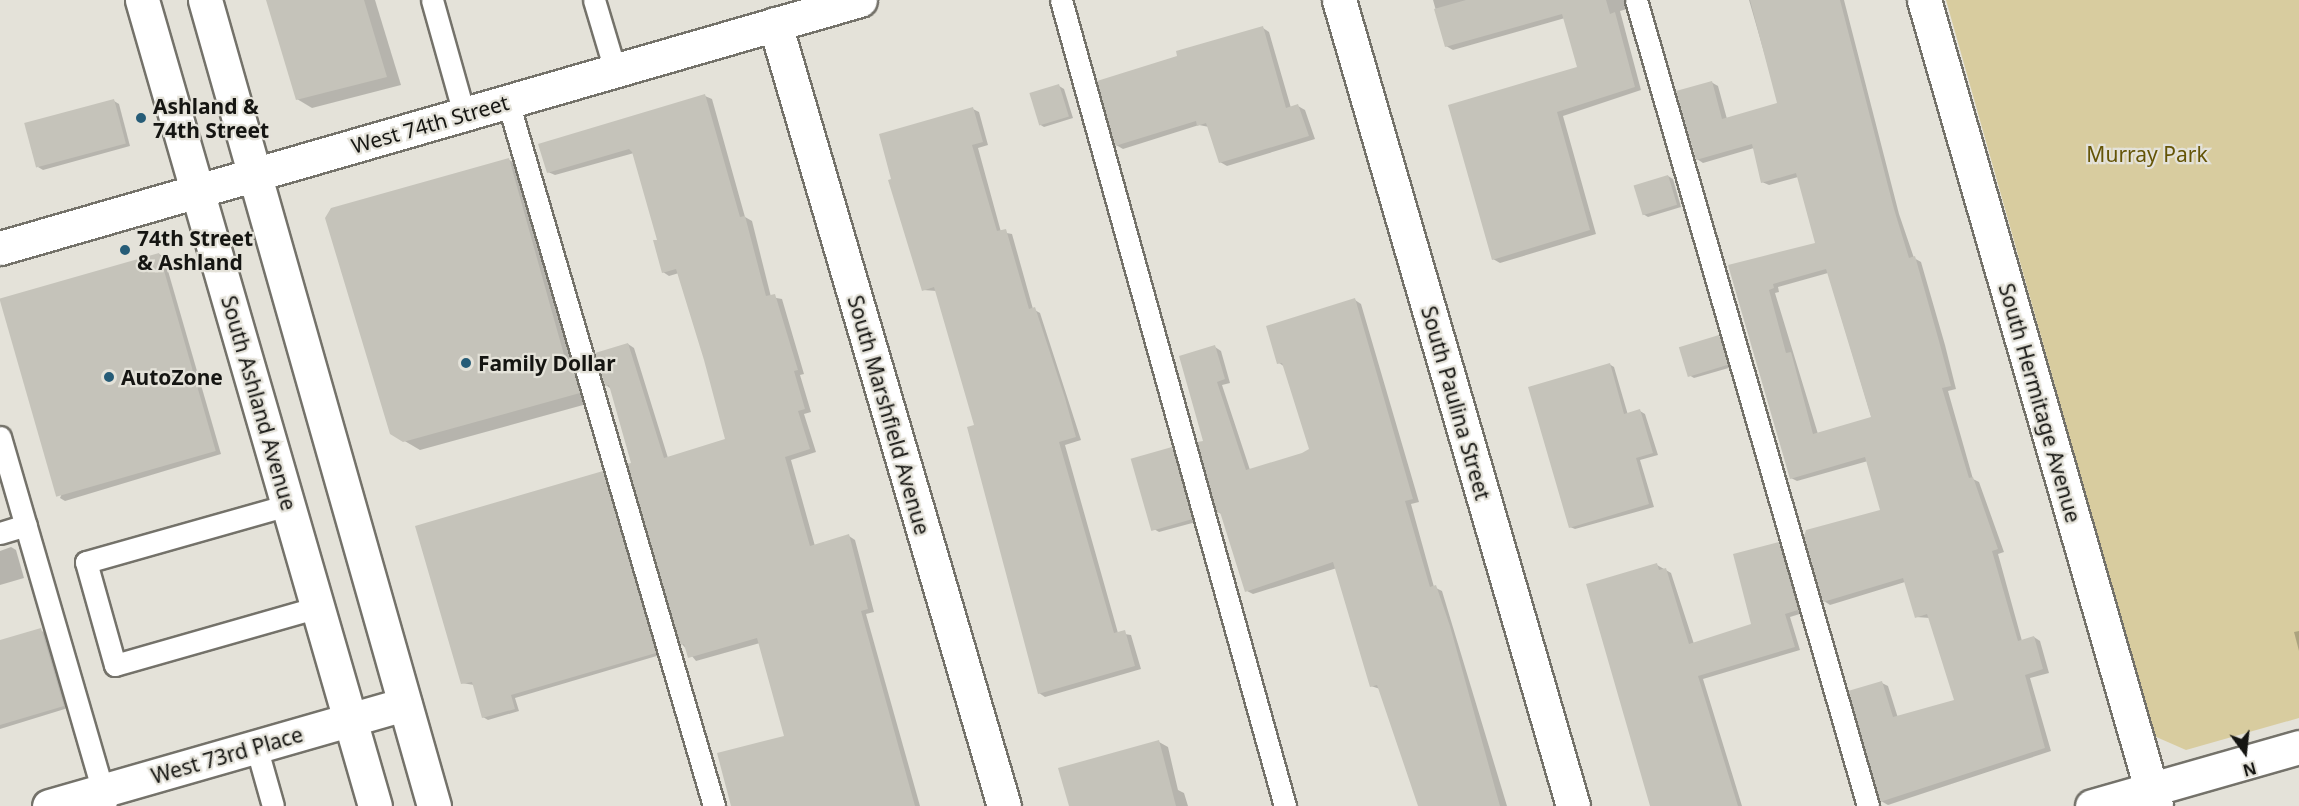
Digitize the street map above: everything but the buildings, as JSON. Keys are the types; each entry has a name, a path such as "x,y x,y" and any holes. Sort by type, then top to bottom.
{"street":[{"name":"South Ashland Avenue","path":"142,0 375,806"},
{"path":"205,0 252,175 434,806"},
{"name":"West 74th Street","path":"0,248 860,0"},
{"name":"South Paulina Street","path":"1339,0 1573,806"},
{"name":"South Hermitage Avenue","path":"1924,0 2154,798"},
{"name":"South Marshfield Avenue","path":"775,24 1004,806"},
{"name":"West 73rd Place","path":"49,806 105,798 256,746 405,704"},
{"path":"2092,806 2154,798 2299,747"}],"lane":[{"path":"432,0 464,114"},
{"path":"594,0 615,70"},
{"path":"1061,0 1285,806"},
{"path":"1636,0 1868,806"},
{"path":"508,102 714,806"},
{"path":"0,436 105,798"},
{"path":"288,505 86,562 115,665 318,607"},
{"path":"0,533 26,525"},
{"path":"256,746 273,806"}],"green space":[{"name":"Murray Park","path":"1946,0 2299,0 2299,718 2186,750 2154,736"}],"place":[{"name":"Ashland & 74th Street","path":"141,118"},
{"name":"74th Street & Ashland","path":"125,250"},
{"name":"Family Dollar","path":"466,363"},
{"name":"AutoZone","path":"109,377"}]}
